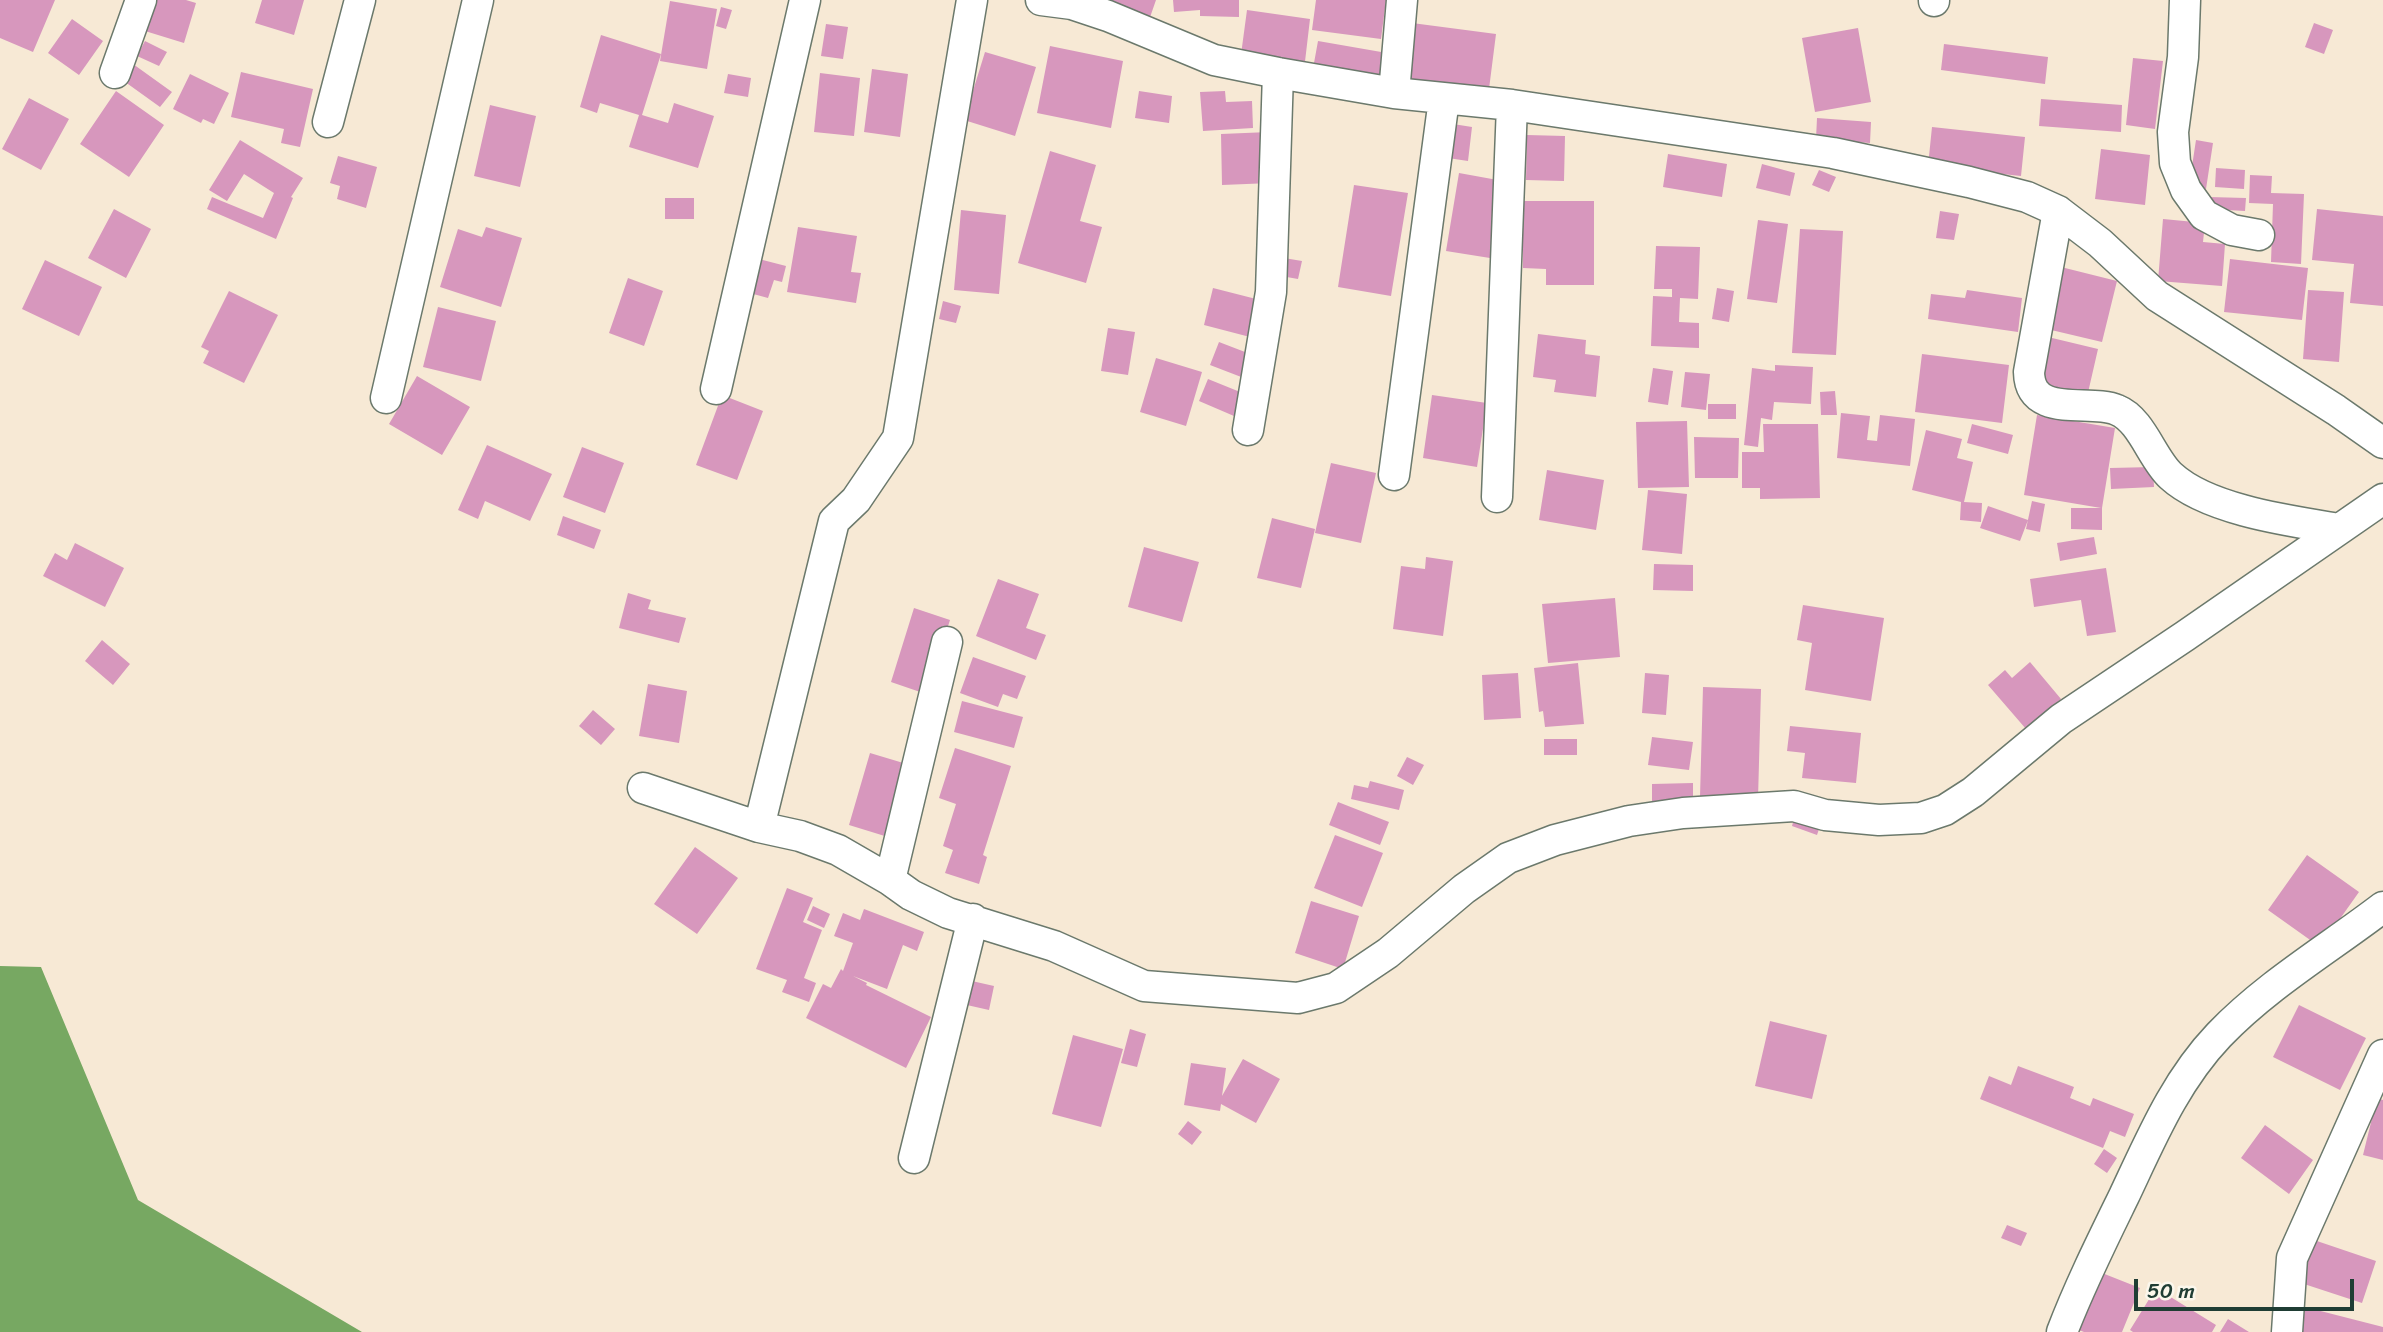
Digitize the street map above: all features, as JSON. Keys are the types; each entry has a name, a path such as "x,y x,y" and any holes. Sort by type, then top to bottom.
{"street":[{"path":"115,73 141,0"},
{"path":"328,122 360,0"},
{"path":"386,398 478,0"},
{"path":"716,389 804,0"},
{"path":"759,827 834,521 856,500 898,438 972,0"},
{"path":"1041,0 1072,4 1108,16 1214,60 1278,73 1394,93 1512,105 1833,153 2027,197 2058,211 2100,243 2157,296 2383,443"},
{"path":"1394,93 1402,0"},
{"path":"2185,0 2183,57 2173,132 2175,163 2186,190 2204,215 2232,230 2259,235"},
{"path":"1248,430 1271,292 1278,73"},
{"path":"1394,475 1444,99"},
{"path":"1497,497 1512,105"},
{"path":"2058,211 2029,372 2029,381 2036,393 2046,401 2063,406 2115,409 2124,414 2168,474 2183,486 2264,516 2339,529"},
{"path":"643,788 838,850 911,895 948,913 1054,946 1144,986 1298,998 1317,995 1336,988 1388,953 1464,889 1508,858 1555,840 1629,821 1683,813 1794,806 1825,815 1879,820 1921,818 1945,810 1973,792 2082,704 2383,499"},
{"path":"890,880 947,642"},
{"path":"2062,1332 2079,1287 2158,1121 2183,1081 2218,1037 2262,995 2383,907"},
{"path":"914,1158 973,919"},
{"path":"2287,1332 2291,1258 2383,1055"}],"green space":[{"path":"0,966 41,967 138,1200 362,1332 0,1332"}],"building":[{"path":"0,0 55,0 33,52 0,38"},
{"path":"155,0 186,0 196,3 184,43 145,31"},
{"path":"262,0 304,0 294,35 255,23"},
{"path":"1087,0 1156,0 1148,23"},
{"path":"1173,0 1239,0 1239,17 1200,16 1200,10 1174,12"},
{"path":"1316,0 1386,0 1381,39 1312,30"},
{"path":"670,1 717,9 707,69 660,61"},
{"path":"721,7 732,10 726,29 716,26"},
{"path":"1247,10 1310,19 1304,70 1240,62"},
{"path":"72,19 103,41 79,75 48,53"},
{"path":"1412,23 1496,34 1489,89 1405,79"},
{"path":"2314,23 2333,30 2324,54 2305,47"},
{"path":"826,24 848,27 843,59 821,56"},
{"path":"1858,28 1871,102 1815,112 1802,38"},
{"path":"601,35 661,54 642,115 668,123 674,103 714,116 698,168 629,147 639,115 600,103 597,113 580,107"},
{"path":"145,41 167,52 159,66 137,56"},
{"path":"1318,41 1387,53 1382,86 1312,74"},
{"path":"1944,44 2048,57 2045,84 1941,70"},
{"path":"1050,46 1123,61 1111,128 1037,113"},
{"path":"985,52 1036,67 1015,136 964,120"},
{"path":"2133,58 2163,61 2155,129 2126,125"},
{"path":"133,64 172,92 160,107 121,79"},
{"path":"872,69 908,74 900,137 864,132"},
{"path":"241,72 313,89 300,147 281,143 284,129 231,117"},
{"path":"820,73 860,78 854,136 814,132"},
{"path":"190,74 229,93 214,124 203,119 201,123 173,109"},
{"path":"728,74 751,78 748,97 724,93"},
{"path":"116,91 164,125 129,177 80,144"},
{"path":"1139,91 1172,96 1169,123 1135,118"},
{"path":"1225,91 1226,102 1252,101 1253,128 1203,131 1200,92"},
{"path":"29,98 69,119 41,170 2,149"},
{"path":"2041,99 2122,105 2121,132 2039,126"},
{"path":"490,105 536,116 520,187 474,176"},
{"path":"1817,118 1871,122 1870,143 1816,139"},
{"path":"1453,124 1472,127 1468,161 1448,158"},
{"path":"1932,127 2025,137 2021,176 1928,166"},
{"path":"1269,132 1271,183 1222,185 1221,134"},
{"path":"1527,135 1565,136 1564,181 1526,180"},
{"path":"240,140 303,178 291,197 293,198 276,239 207,209 212,197 263,218 274,193 244,174 227,201 209,190"},
{"path":"2196,140 2213,143 2206,189 2189,186"},
{"path":"2101,149 2150,155 2145,205 2095,199"},
{"path":"1050,151 1096,165 1080,221 1102,227 1086,283 1018,263"},
{"path":"1668,154 1727,164 1722,197 1663,187"},
{"path":"338,156 377,167 366,208 337,199 340,186 330,183"},
{"path":"1762,164 1795,173 1790,196 1756,188"},
{"path":"2216,168 2245,170 2244,189 2215,187"},
{"path":"1819,170 1836,177 1829,192 1812,185"},
{"path":"1459,173 1503,181 1490,258 1446,251"},
{"path":"2250,175 2272,176 2271,193 2304,194 2301,264 2271,262 2273,204 2249,203"},
{"path":"1354,185 1408,193 1391,296 1338,287"},
{"path":"2209,197 2246,198 2245,211 2209,209"},
{"path":"665,198 694,198 694,219 665,219"},
{"path":"1523,201 1594,201 1594,285 1546,285 1546,269 1523,268"},
{"path":"114,209 151,229 126,278 88,258"},
{"path":"2317,209 2383,216 2383,306 2350,303 2354,264 2312,260"},
{"path":"961,210 1006,215 999,294 954,290"},
{"path":"1940,211 1959,214 1954,240 1936,238"},
{"path":"2163,219 2205,223 2203,242 2225,244 2222,286 2158,281"},
{"path":"1758,220 1788,224 1777,303 1747,299"},
{"path":"486,227 522,238 501,307 440,287 458,229 482,237"},
{"path":"798,227 857,236 851,272 861,273 856,303 787,292"},
{"path":"1800,229 1843,231 1836,355 1792,353"},
{"path":"1656,246 1700,247 1698,299 1680,298 1679,322 1699,323 1699,348 1651,346 1653,296 1672,297 1672,289 1654,289"},
{"path":"755,258 786,266 782,282 774,280 768,298 746,292"},
{"path":"1284,258 1302,261 1298,279 1281,276"},
{"path":"2230,259 2308,268 2302,320 2224,312"},
{"path":"45,260 102,287 79,336 22,309"},
{"path":"2061,267 2117,281 2102,342 2047,329"},
{"path":"628,278 663,291 644,346 609,333"},
{"path":"1213,288 1260,300 1250,337 1204,325"},
{"path":"1717,288 1734,291 1729,322 1712,319"},
{"path":"1967,290 2022,298 2018,332 1928,319 1931,294 1965,298"},
{"path":"2308,290 2344,292 2339,362 2303,359"},
{"path":"229,291 278,315 244,383 203,363 209,351 201,347"},
{"path":"943,301 961,306 956,323 939,319"},
{"path":"438,307 496,321 481,381 423,367"},
{"path":"1108,328 1135,332 1128,375 1101,371"},
{"path":"1538,334 1586,340 1585,354 1600,356 1596,397 1554,392 1556,380 1533,377"},
{"path":"2048,337 2098,349 2087,397 2037,386"},
{"path":"1219,342 1258,357 1249,380 1210,365"},
{"path":"1922,354 2009,365 2002,423 1915,412"},
{"path":"1156,358 1202,372 1186,426 1140,412"},
{"path":"1775,365 1813,367 1811,404 1774,402 1772,420 1761,418 1758,447 1744,445 1752,368 1775,371"},
{"path":"1653,368 1673,371 1668,405 1648,402"},
{"path":"1685,372 1710,374 1706,410 1681,407"},
{"path":"417,376 470,407 442,455 389,424"},
{"path":"1208,379 1250,396 1241,419 1199,401"},
{"path":"1835,391 1837,415 1821,415 1820,392"},
{"path":"722,395 763,411 737,480 696,465"},
{"path":"1432,395 1487,403 1477,467 1423,458"},
{"path":"1708,404 1736,404 1736,419 1708,419"},
{"path":"1841,413 1870,416 1867,440 1877,441 1880,415 1915,419 1910,466 1837,458"},
{"path":"2037,415 2115,428 2102,508 2102,530 2071,529 2071,508 2101,508 2024,495"},
{"path":"1687,421 1689,487 1638,488 1636,422"},
{"path":"1763,424 1818,424 1820,498 1760,499 1760,488 1742,488 1742,452 1764,452"},
{"path":"1972,424 2013,435 2008,454 1967,443"},
{"path":"1926,430 1962,439 1957,458 1973,462 1964,502 1982,503 1981,522 1960,520 1961,502 1912,490"},
{"path":"1694,437 1739,438 1738,478 1695,478"},
{"path":"487,445 552,474 530,521 485,501 478,519 458,510"},
{"path":"582,447 624,463 605,513 563,497"},
{"path":"1331,463 1376,473 1361,543 1315,533"},
{"path":"2153,467 2154,487 2111,489 2110,468"},
{"path":"1547,470 1604,480 1596,530 1539,520"},
{"path":"1648,490 1687,494 1682,554 1642,550"},
{"path":"2032,501 2045,504 2040,532 2026,529"},
{"path":"1988,506 2028,520 2020,541 1980,528"},
{"path":"563,516 601,530 594,549 557,535"},
{"path":"1272,518 1315,529 1301,588 1257,578"},
{"path":"2094,537 2097,554 2060,561 2057,543"},
{"path":"75,543 124,568 105,607 43,576 55,553 67,560"},
{"path":"1144,547 1199,562 1182,622 1128,607"},
{"path":"1426,557 1453,561 1443,636 1393,629 1401,566 1425,569"},
{"path":"1654,564 1693,565 1693,591 1653,590"},
{"path":"2106,568 2116,632 2087,636 2081,600 2034,607 2030,579"},
{"path":"998,579 1039,594 1026,628 1046,635 1036,660 976,636"},
{"path":"628,593 651,600 648,609 686,618 679,643 619,628"},
{"path":"1615,598 1620,657 1548,663 1542,604"},
{"path":"1803,605 1884,618 1871,701 1805,690 1812,643 1797,640"},
{"path":"914,608 950,620 926,694 891,682"},
{"path":"102,640 130,664 113,685 85,661"},
{"path":"973,657 1026,676 1017,699 1003,694 998,707 960,693"},
{"path":"2030,662 2061,699 2026,729 1988,685 2005,670 2012,678"},
{"path":"1578,663 1584,724 1545,727 1543,711 1539,712 1534,668"},
{"path":"1518,673 1521,718 1484,720 1482,675"},
{"path":"1645,673 1669,675 1666,715 1642,713"},
{"path":"648,684 687,691 679,743 639,736"},
{"path":"1703,687 1761,689 1758,799 1700,797"},
{"path":"962,701 1023,717 1014,748 954,732"},
{"path":"593,710 615,729 601,745 579,726"},
{"path":"1790,726 1861,733 1856,783 1802,778 1805,753 1787,751"},
{"path":"1652,737 1693,742 1689,770 1648,765"},
{"path":"1544,739 1577,739 1577,755 1544,755"},
{"path":"955,748 1011,766 983,855 987,857 979,884 945,873 953,850 943,846 956,804 939,798"},
{"path":"870,753 910,765 888,837 849,825"},
{"path":"1407,757 1424,765 1413,785 1397,776"},
{"path":"1370,781 1404,790 1399,810 1351,799 1354,785 1368,788"},
{"path":"1693,783 1693,812 1652,811 1652,784"},
{"path":"1338,802 1389,822 1380,845 1329,825"},
{"path":"1797,808 1823,817 1817,835 1792,826"},
{"path":"1335,835 1383,853 1362,907 1314,888"},
{"path":"695,847 738,878 697,934 654,904"},
{"path":"2307,855 2359,892 2320,947 2268,910"},
{"path":"787,888 813,898 803,922 822,930 804,978 816,983 809,1002 782,992 787,980 756,969"},
{"path":"1311,901 1359,916 1343,969 1295,953"},
{"path":"813,906 830,914 824,928 807,920"},
{"path":"864,909 924,932 917,951 903,945 887,989 853,976 931,1017 906,1068 806,1018 823,984 831,988 841,969 843,971 853,943 834,936 843,913 860,920"},
{"path":"963,979 994,986 989,1010 958,1003"},
{"path":"2299,1005 2366,1038 2340,1090 2273,1057"},
{"path":"1770,1021 1827,1035 1812,1099 1755,1086"},
{"path":"1130,1029 1146,1034 1137,1067 1121,1063"},
{"path":"1073,1035 1123,1049 1101,1127 1052,1114"},
{"path":"1243,1059 1280,1079 1256,1123 1221,1104 1220,1111 1184,1105 1191,1063 1226,1068 1222,1096"},
{"path":"2018,1066 2074,1087 2070,1098 2090,1106 2093,1098 2134,1114 2125,1137 2110,1131 2103,1148 1980,1099 1989,1076 2011,1085"},
{"path":"2377,1098 2383,1100 2383,1160 2363,1155"},
{"path":"1188,1121 1202,1132 1192,1145 1178,1134"},
{"path":"2265,1125 2313,1160 2289,1194 2241,1158"},
{"path":"2104,1149 2117,1158 2107,1173 2094,1164"},
{"path":"2007,1225 2027,1233 2021,1246 2001,1238"},
{"path":"2311,1239 2376,1261 2362,1303 2298,1282"},
{"path":"2097,1271 2140,1288 2122,1332 2084,1332 2074,1328"},
{"path":"2156,1288 2216,1325 2212,1332 2130,1330"},
{"path":"2301,1306 2383,1327 2383,1332 2295,1332"},
{"path":"2228,1319 2249,1332 2220,1332"}]}
